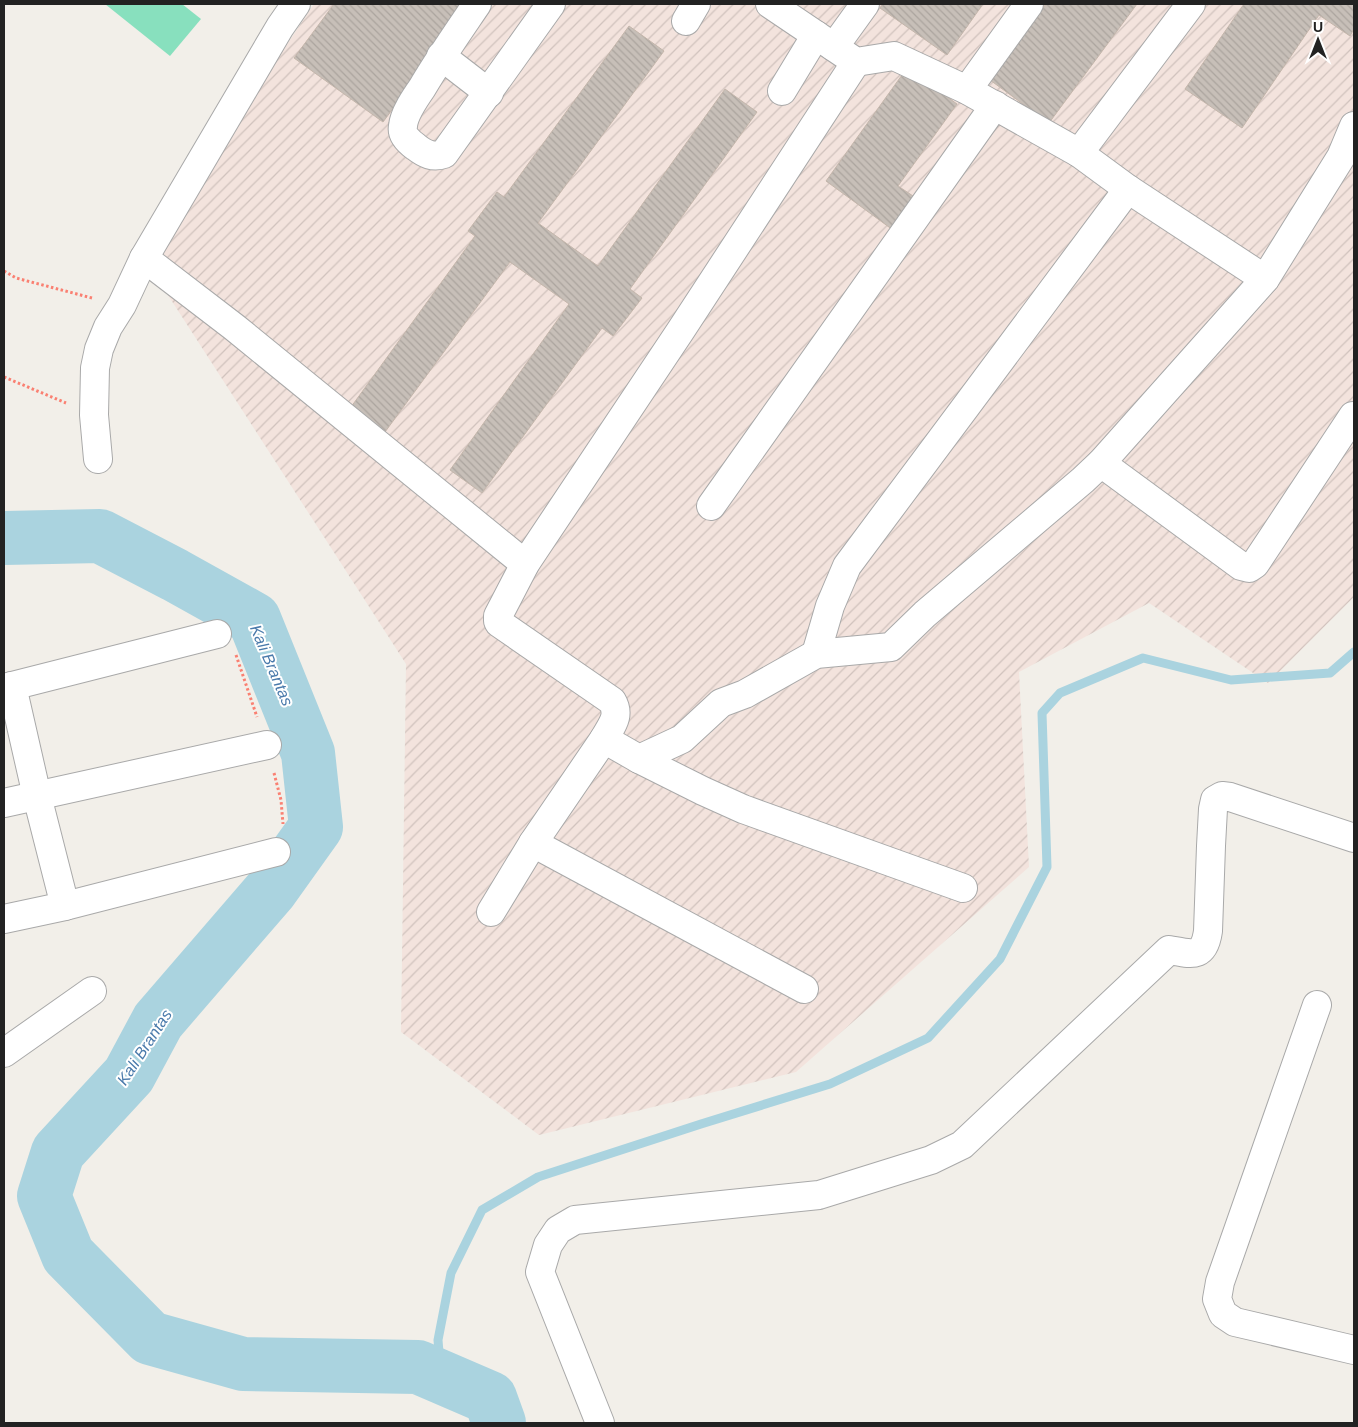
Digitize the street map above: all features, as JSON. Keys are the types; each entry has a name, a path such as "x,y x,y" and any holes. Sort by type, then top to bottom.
{"street":[{"path":"98,459 94,415 95,368 99,349 108,327 122,306 144,258 296,4"},
{"path":"477,4 414,100 404,120 403,132 405,137 413,145 430,155 438,156 444,154 550,4"},
{"path":"770,4 856,62 894,56 995,105 1079,153 1128,189 1265,278"},
{"path":"782,91 825,41 865,4"},
{"path":"967,90 1029,4"},
{"path":"1079,153 1191,4"},
{"path":"442,56 489,92"},
{"path":"491,912 533,843 604,739 616,717 616,707 612,701 498,621 498,616 524,564 681,330 856,62"},
{"path":"711,506 995,105"},
{"path":"639,759 682,739 721,703 745,694 816,654 891,646 925,614 1083,480 1101,463 1265,278 1341,157 1354,126"},
{"path":"816,654 830,606 847,566 1128,189"},
{"path":"144,258 234,327 524,564"},
{"path":"1101,463 1241,566 1249,568 1255,564 1353,416"},
{"path":"65,906 8,687 217,634"},
{"path":"604,739 639,759 743,809 963,888"},
{"path":"4,803 266,745"},
{"path":"600,1423 540,1272 548,1245 558,1230 575,1220 819,1195 931,1160 962,1145 1169,950 1187,953 1196,953 1202,950 1206,943 1208,931 1216,800 1222,796 1230,797 1354,838"},
{"path":"533,843 804,989"},
{"path":"4,919 65,906 276,852"},
{"path":"4,1053 92,991"},
{"path":"1317,1005 1220,1282 1217,1299 1223,1314 1235,1322 1354,1350"}],"path":[{"path":"4,271 16,278 122,306"},
{"path":"4,377 94,415"}],"shaded area":[{"path":"314,4 1354,4 1354,597 1268,683 1149,603 1019,672 1029,867 796,1072 539,1135 401,1032 406,664 144,258"}],"green space":[{"path":"105,4 182,4 201,19 170,56"}],"building":[{"path":"334,4 470,4 383,122 294,58"},
{"path":"883,4 983,4 947,55 880,8"},
{"path":"1046,4 1137,4 1049,123 990,80"},
{"path":"1244,4 1354,4 1354,29 1350,36 1319,15 1242,128 1185,89"},
{"path":"629,26 664,51 538,223 598,266 725,89 757,112 630,289 642,298 613,336 602,328 482,493 450,470 569,304 510,262 385,432 351,407 475,236 468,231 497,192 504,197"},
{"path":"907,68 957,104 898,186 916,198 893,230 826,181"}],"waterway":[{"name":"Kali Brantas","path":"4,538 100,536 254,619 308,753 316,827 271,890 158,1021 129,1075 58,1152 44,1196 68,1255 150,1338 243,1364 418,1367 490,1398 499,1423"},
{"path":"441,1377 438,1340 451,1273 482,1210 538,1177 830,1084 928,1038 1000,959 1047,867 1042,713 1060,693 1143,658 1231,680 1330,673 1354,652"}]}
